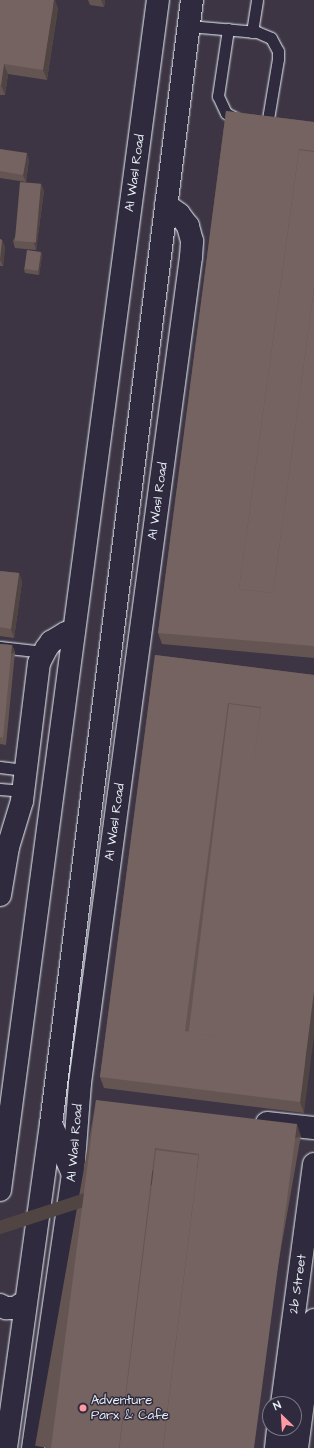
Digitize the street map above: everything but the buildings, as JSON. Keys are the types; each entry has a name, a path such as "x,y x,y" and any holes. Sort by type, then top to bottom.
{"main road":[{"name":"Al Wasl Road","path":"0,1190 158,0"},
{"name":"Al Wasl Road","path":"6,1448 51,1124 192,0"},
{"name":"Al Wasl Road","path":"33,1448 73,1174 80,1084 192,241 188,226 179,214 166,205"},
{"path":"0,895 8,847 24,791 39,664 44,652 58,637 74,631"},
{"path":"137,656 159,660"},
{"path":"80,1084 85,1093 98,1104"},
{"path":"245,1121 314,1128"},
{"path":"51,1124 73,1174"},
{"name":"2b Street","path":"283,1396 314,1164"},
{"path":"0,1305 6,1308 15,1308 26,1301"},
{"name":"2b Street","path":"297,1448 314,1320"},
{"path":"276,1448 277,1436"}],"lane":[{"path":"252,32 257,0"},
{"path":"188,26 228,29 252,32 264,34 271,38 278,51 271,125 252,123 234,118 226,113 218,96 228,29"},
{"path":"0,647 44,652"},
{"path":"0,767 26,770"},
{"path":"0,789 24,791"}],"place":[{"name":"Adventure Parx & Cafe","path":"83,1408"}]}
